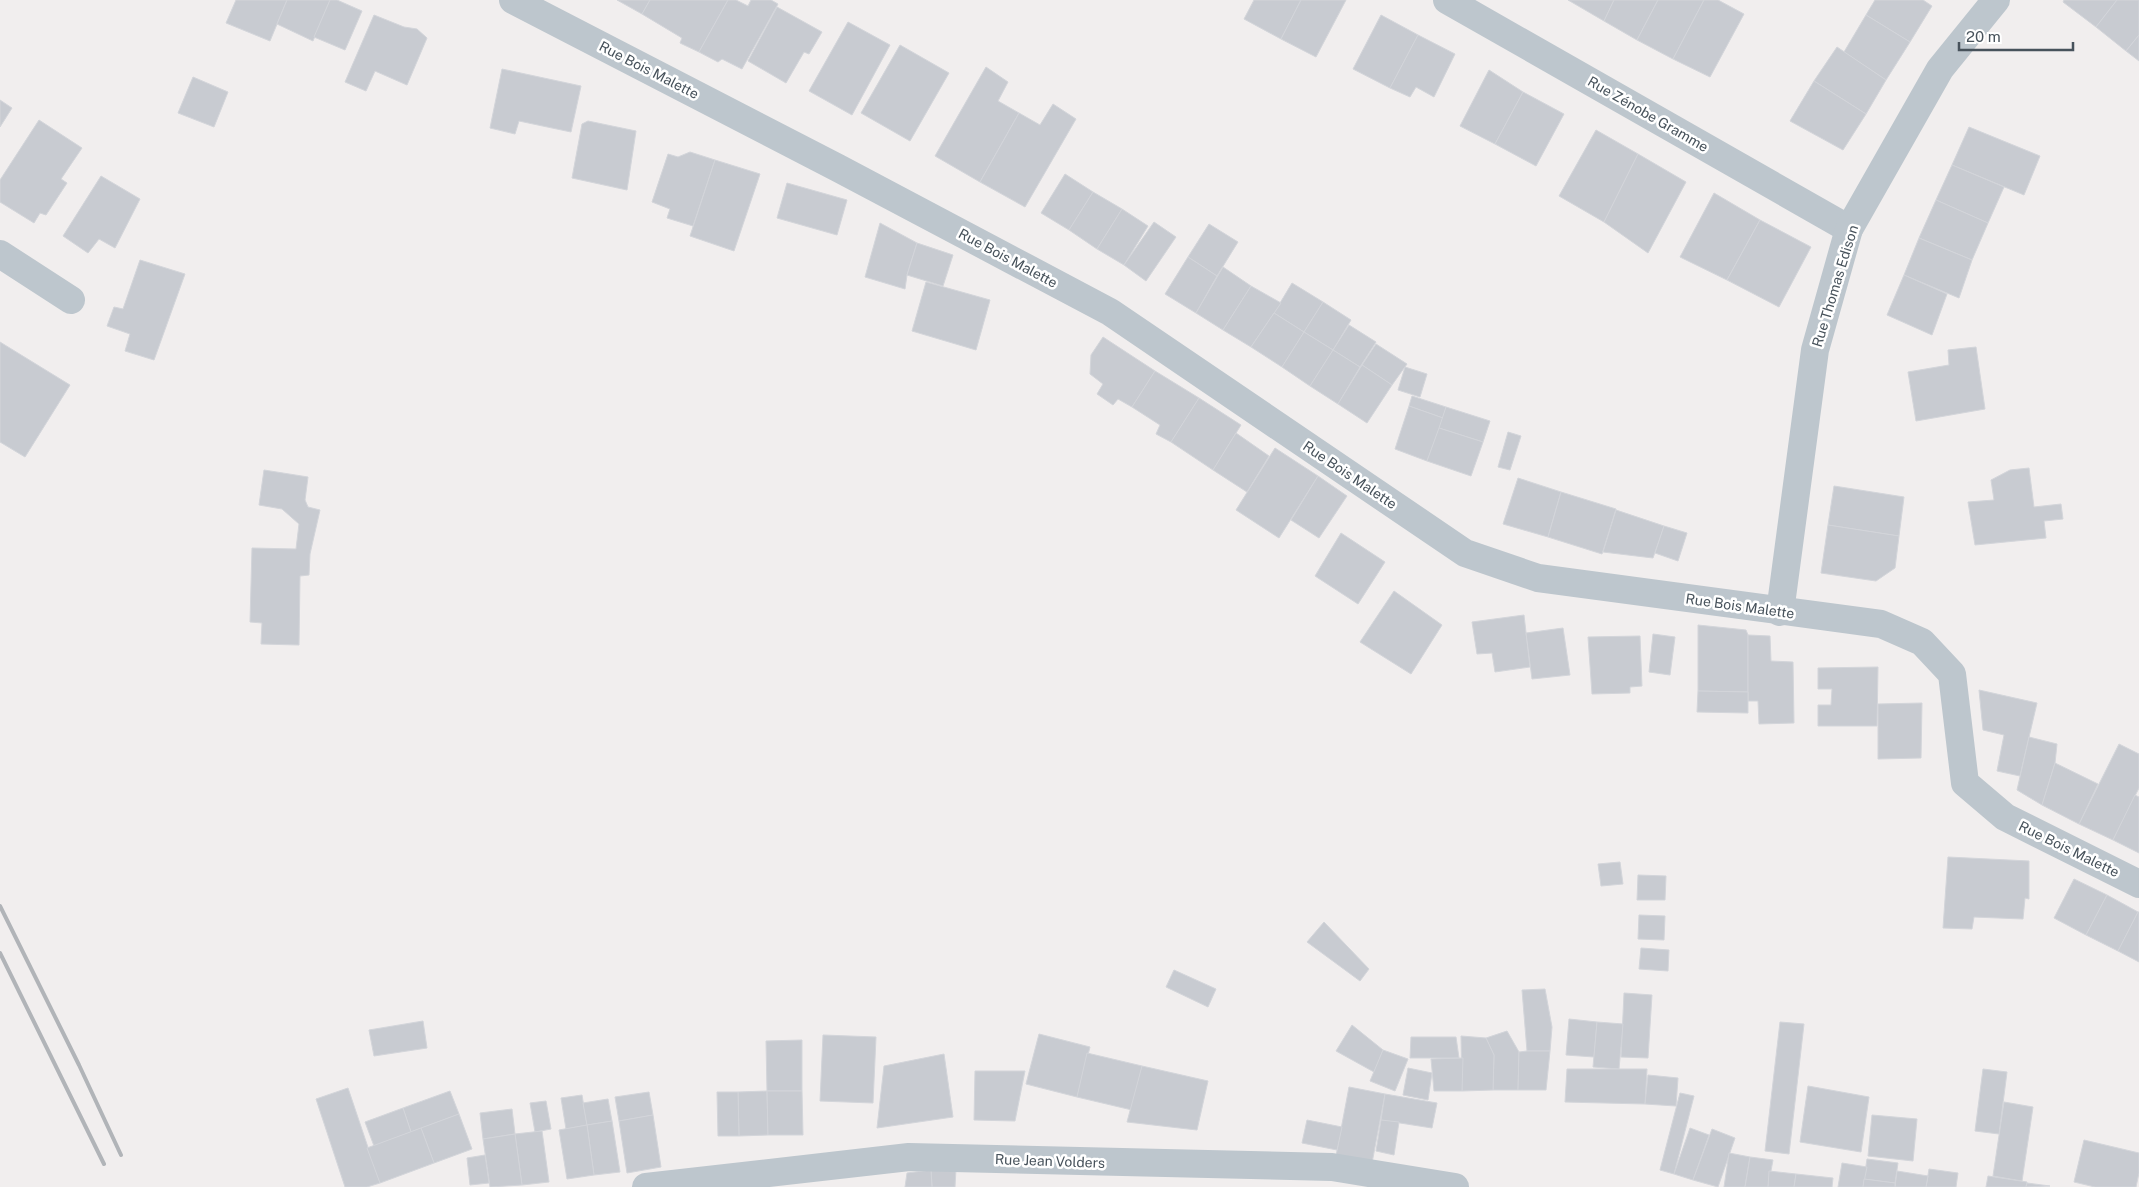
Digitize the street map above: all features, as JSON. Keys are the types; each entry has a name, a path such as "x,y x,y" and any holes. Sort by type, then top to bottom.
{"street":[{"name":"Rue Bois Malette","path":"513,0 838,168 1110,312 1465,553 1538,578 1780,612 1881,624 1922,642 1952,674 1965,783 2004,817 2139,884"},
{"name":"Rue Zénobe Gramme","path":"1447,0 1849,229"},
{"name":"Rue Thomas Edison","path":"1780,612 1815,350 1849,229 1940,69 1996,0"},
{"path":"0,254 71,300"},
{"name":"Rue Jean Volders","path":"646,1187 909,1157 1332,1167 1455,1187"}],"building":[{"path":"236,0 287,0 270,41 226,23"},
{"path":"287,0 330,0 313,41 277,24"},
{"path":"330,0 337,0 362,11 345,50 314,37"},
{"path":"617,0 650,0 642,14"},
{"path":"650,0 728,0 699,52 680,43 682,38 642,14"},
{"path":"728,0 736,0 748,6 751,0 771,0 778,4 742,69 722,59 718,62 699,52"},
{"path":"1254,0 1301,0 1281,39 1244,19"},
{"path":"1301,0 1346,0 1316,57 1281,39"},
{"path":"1568,0 1614,0 1604,21"},
{"path":"1614,0 1658,0 1637,40 1604,21"},
{"path":"1658,0 1704,0 1673,59 1637,40"},
{"path":"1704,0 1718,0 1744,14 1710,77 1673,59"},
{"path":"1875,0 1923,0 1932,6 1910,42 1866,15"},
{"path":"2064,0 2117,0 2096,27 2063,2"},
{"path":"2117,0 2139,0 2139,35 2126,51 2096,27"},
{"path":"777,7 822,32 809,54 804,52 786,83 748,61"},
{"path":"374,15 404,27 417,29 427,38 407,85 375,71 366,91 345,82"},
{"path":"1381,15 1418,35 1390,88 1353,69"},
{"path":"1866,15 1910,42 1886,80 1844,52"},
{"path":"848,22 890,45 852,115 809,91"},
{"path":"1418,35 1455,54 1434,97 1416,87 1410,97 1390,88"},
{"path":"2139,35 2139,61 2126,51"},
{"path":"900,45 949,73 910,141 861,113"},
{"path":"1837,47 1886,80 1866,114 1814,81"},
{"path":"986,67 1008,82 998,101 1019,113 980,182 935,156"},
{"path":"502,69 581,86 571,132 519,121 515,134 490,128"},
{"path":"1489,70 1523,92 1495,144 1460,126"},
{"path":"193,77 228,92 214,127 178,113"},
{"path":"1814,81 1866,114 1843,150 1790,121"},
{"path":"1523,92 1564,114 1536,166 1495,144"},
{"path":"0,100 12,108 0,127"},
{"path":"1053,104 1076,119 1025,207 980,182 1019,113 1040,125"},
{"path":"39,120 82,148 61,179 67,183 46,215 40,213 34,223 0,202 0,180"},
{"path":"588,121 636,131 627,190 572,178 582,124"},
{"path":"1969,127 2040,156 2024,195 1952,165"},
{"path":"1596,130 1638,154 1604,222 1559,196"},
{"path":"690,152 715,160 693,226 667,218 670,209 652,202 668,154 678,157"},
{"path":"1638,154 1686,182 1648,253 1604,222"},
{"path":"715,160 760,174 734,251 690,236"},
{"path":"1952,165 2004,187 1988,223 1936,200"},
{"path":"1065,174 1093,192 1069,230 1041,213"},
{"path":"101,176 140,199 115,248 99,239 88,253 63,236"},
{"path":"787,183 847,200 837,235 777,218"},
{"path":"1093,192 1122,209 1097,249 1069,230"},
{"path":"1714,193 1760,220 1727,280 1680,257"},
{"path":"1936,200 1988,223 1972,260 1919,238"},
{"path":"1122,209 1148,226 1124,265 1097,249"},
{"path":"1760,220 1811,247 1779,307 1727,280"},
{"path":"1154,222 1176,237 1146,281 1124,265"},
{"path":"880,223 917,243 907,275 905,289 865,277"},
{"path":"1209,224 1238,242 1217,276 1188,257"},
{"path":"1919,238 1972,260 1959,298 1904,275"},
{"path":"917,243 953,255 943,286 907,275"},
{"path":"1188,257 1217,276 1196,313 1165,294"},
{"path":"140,260 185,274 154,360 125,351 130,334 107,326 114,307 123,309"},
{"path":"1223,267 1251,286 1223,330 1196,313"},
{"path":"1904,275 1947,294 1932,335 1887,315"},
{"path":"926,282 990,300 976,350 912,331"},
{"path":"1292,283 1323,302 1304,332 1274,313"},
{"path":"1251,286 1281,303 1251,347 1223,330"},
{"path":"1323,302 1351,320 1333,350 1304,332"},
{"path":"1274,313 1304,332 1282,367 1251,347"},
{"path":"1349,325 1376,342 1360,367 1333,350"},
{"path":"1304,332 1333,350 1310,386 1282,367"},
{"path":"1103,337 1155,371 1132,407 1118,399 1113,405 1097,394 1103,384 1090,374 1091,355"},
{"path":"0,342 70,385 25,457 0,442"},
{"path":"1376,344 1407,364 1392,385 1362,365"},
{"path":"1976,347 1985,409 1916,421 1908,372 1949,365 1948,350"},
{"path":"1333,350 1360,367 1338,404 1310,386"},
{"path":"1362,365 1392,385 1367,423 1338,404"},
{"path":"1405,367 1427,374 1420,397 1398,390"},
{"path":"1155,371 1199,398 1171,442 1156,434 1160,425 1132,407"},
{"path":"1412,396 1446,407 1443,418 1409,406"},
{"path":"1199,398 1241,425 1213,470 1171,442"},
{"path":"1409,406 1443,418 1427,461 1395,449"},
{"path":"1446,407 1490,421 1483,442 1439,428"},
{"path":"1439,428 1483,442 1471,476 1427,461"},
{"path":"1508,432 1521,436 1510,470 1498,467"},
{"path":"1236,433 1269,456 1247,492 1213,470"},
{"path":"1275,448 1318,476 1279,538 1236,510"},
{"path":"2029,468 2034,507 2061,504 2063,519 2044,521 2046,538 1975,545 1968,502 1994,500 1991,480 2010,470"},
{"path":"264,470 308,477 305,500 308,507 320,510 310,554 309,575 300,576 299,645 261,644 262,623 250,622 252,548 296,549 299,524 282,509 259,505"},
{"path":"1318,476 1347,496 1319,538 1291,520"},
{"path":"1518,478 1561,492 1548,537 1503,524"},
{"path":"1834,486 1904,497 1899,536 1828,525"},
{"path":"1561,492 1616,509 1602,554 1548,537"},
{"path":"1616,510 1664,526 1653,558 1603,552"},
{"path":"1828,525 1899,536 1895,568 1876,581 1821,573"},
{"path":"1664,526 1687,533 1678,561 1655,553"},
{"path":"1341,533 1385,562 1358,604 1315,576"},
{"path":"1394,591 1442,625 1411,674 1360,642"},
{"path":"1524,615 1530,667 1495,672 1492,653 1477,654 1472,622"},
{"path":"1698,625 1746,630 1748,635 1748,692 1698,691"},
{"path":"1563,628 1570,675 1532,679 1526,633"},
{"path":"1653,634 1675,637 1670,675 1649,672"},
{"path":"1748,635 1770,636 1771,661 1793,662 1794,723 1759,724 1758,701 1748,701"},
{"path":"1640,636 1642,686 1630,687 1630,693 1592,694 1588,637"},
{"path":"1878,667 1877,726 1818,726 1818,705 1831,705 1832,689 1818,689 1818,668"},
{"path":"1979,690 2037,703 2020,776 1997,771 2004,735 1983,730"},
{"path":"1698,691 1748,692 1748,713 1697,712"},
{"path":"1922,703 1921,758 1878,759 1878,704"},
{"path":"2029,737 2057,744 2055,763 2042,805 2017,790"},
{"path":"2119,744 2139,754 2139,788 2113,840 2079,824"},
{"path":"2055,763 2098,784 2079,824 2042,805"},
{"path":"2135,795 2139,797 2139,853 2113,840"},
{"path":"1948,857 2029,861 2029,899 2025,898 2023,919 1974,917 1972,929 1943,928"},
{"path":"1620,862 1623,884 1601,886 1598,864"},
{"path":"1638,875 1666,876 1665,900 1637,900"},
{"path":"2074,879 2107,895 2086,935 2054,918"},
{"path":"2107,895 2138,912 2118,951 2086,935"},
{"path":"2139,912 2139,962 2118,951"},
{"path":"1639,915 1665,916 1664,940 1638,939"},
{"path":"1324,922 1369,969 1360,981 1307,942"},
{"path":"1641,948 1669,950 1668,971 1639,969"},
{"path":"1174,970 1216,989 1208,1007 1166,987"},
{"path":"1545,989 1552,1027 1550,1051 1527,1051 1522,990"},
{"path":"1624,993 1652,995 1648,1058 1621,1057"},
{"path":"1569,1019 1597,1022 1594,1057 1566,1055"},
{"path":"423,1021 427,1048 374,1056 369,1030"},
{"path":"1597,1022 1623,1024 1619,1069 1593,1067"},
{"path":"1780,1022 1804,1024 1789,1154 1765,1151"},
{"path":"1352,1025 1383,1050 1374,1072 1336,1051"},
{"path":"1507,1031 1519,1052 1518,1090 1493,1090 1494,1055 1486,1038"},
{"path":"1039,1034 1090,1047 1077,1097 1026,1084"},
{"path":"823,1035 876,1037 873,1103 820,1101"},
{"path":"1461,1036 1486,1038 1494,1055 1493,1090 1462,1091"},
{"path":"1411,1037 1456,1037 1459,1058 1410,1058"},
{"path":"802,1040 802,1091 767,1091 766,1041"},
{"path":"1383,1050 1408,1059 1395,1091 1370,1081"},
{"path":"1550,1051 1546,1090 1518,1090 1519,1052"},
{"path":"1087,1053 1142,1066 1132,1110 1077,1097"},
{"path":"944,1054 953,1117 877,1128 884,1066"},
{"path":"1463,1058 1462,1091 1434,1091 1431,1059"},
{"path":"1142,1066 1208,1081 1197,1130 1127,1122"},
{"path":"1408,1068 1432,1073 1428,1100 1403,1095"},
{"path":"1567,1069 1647,1069 1645,1104 1565,1102"},
{"path":"1983,1069 2007,1072 1999,1134 1975,1131"},
{"path":"975,1071 1025,1071 1015,1121 974,1120"},
{"path":"1648,1075 1678,1078 1676,1106 1645,1104"},
{"path":"1808,1086 1869,1097 1861,1152 1800,1142"},
{"path":"1349,1087 1385,1094 1372,1163 1336,1156"},
{"path":"348,1088 380,1183 367,1187 345,1187 316,1099"},
{"path":"450,1091 459,1114 411,1132 403,1108"},
{"path":"767,1091 768,1135 739,1136 738,1092"},
{"path":"767,1091 802,1091 803,1135 768,1135"},
{"path":"649,1092 653,1115 619,1121 615,1097"},
{"path":"717,1092 738,1092 739,1136 718,1136"},
{"path":"1680,1093 1694,1096 1674,1174 1660,1170"},
{"path":"1385,1094 1437,1103 1432,1128 1381,1120"},
{"path":"582,1095 587,1125 566,1129 561,1098"},
{"path":"608,1099 612,1121 587,1125 583,1103"},
{"path":"546,1101 551,1129 535,1132 530,1103"},
{"path":"2004,1102 2033,1107 2022,1181 1993,1176"},
{"path":"403,1108 411,1132 374,1146 365,1122"},
{"path":"512,1109 515,1134 483,1139 480,1113"},
{"path":"459,1114 472,1149 434,1163 421,1128"},
{"path":"653,1115 661,1167 627,1173 619,1121"},
{"path":"1872,1115 1917,1119 1913,1161 1868,1156"},
{"path":"1307,1120 1342,1127 1337,1150 1302,1143"},
{"path":"1381,1120 1399,1122 1394,1155 1376,1151"},
{"path":"612,1121 620,1172 594,1175 587,1125"},
{"path":"587,1125 594,1175 567,1179 559,1130"},
{"path":"421,1128 434,1163 380,1183 367,1148"},
{"path":"1690,1128 1709,1135 1693,1180 1674,1174"},
{"path":"1712,1129 1735,1138 1718,1187 1693,1180"},
{"path":"542,1131 549,1182 522,1185 515,1134"},
{"path":"515,1134 522,1185 490,1187 483,1139"},
{"path":"2084,1140 2139,1153 2139,1173 2136,1187 2095,1187 2074,1182"},
{"path":"1729,1153 1750,1157 1745,1187 1724,1187"},
{"path":"485,1155 489,1183 470,1185 467,1158"},
{"path":"1750,1157 1773,1160 1768,1187 1745,1187"},
{"path":"1867,1159 1898,1163 1895,1183 1864,1179"},
{"path":"1842,1163 1867,1167 1863,1187 1838,1187"},
{"path":"956,1169 955,1187 932,1187 931,1170"},
{"path":"1929,1169 1958,1173 1956,1187 1926,1187"},
{"path":"931,1170 932,1187 905,1187 907,1173"},
{"path":"1769,1171 1796,1174 1794,1187 1768,1187"},
{"path":"1897,1171 1928,1176 1926,1187 1895,1187"},
{"path":"1796,1174 1833,1178 1832,1187 1794,1187"},
{"path":"1988,1176 2027,1182 2026,1187 1986,1187"},
{"path":"1864,1179 1895,1183 1895,1187 1863,1187"},
{"path":"2027,1183 2050,1186 2026,1187"}],"railway":[{"path":"0,906 79,1065 121,1155"},
{"path":"0,953 104,1164"}]}
